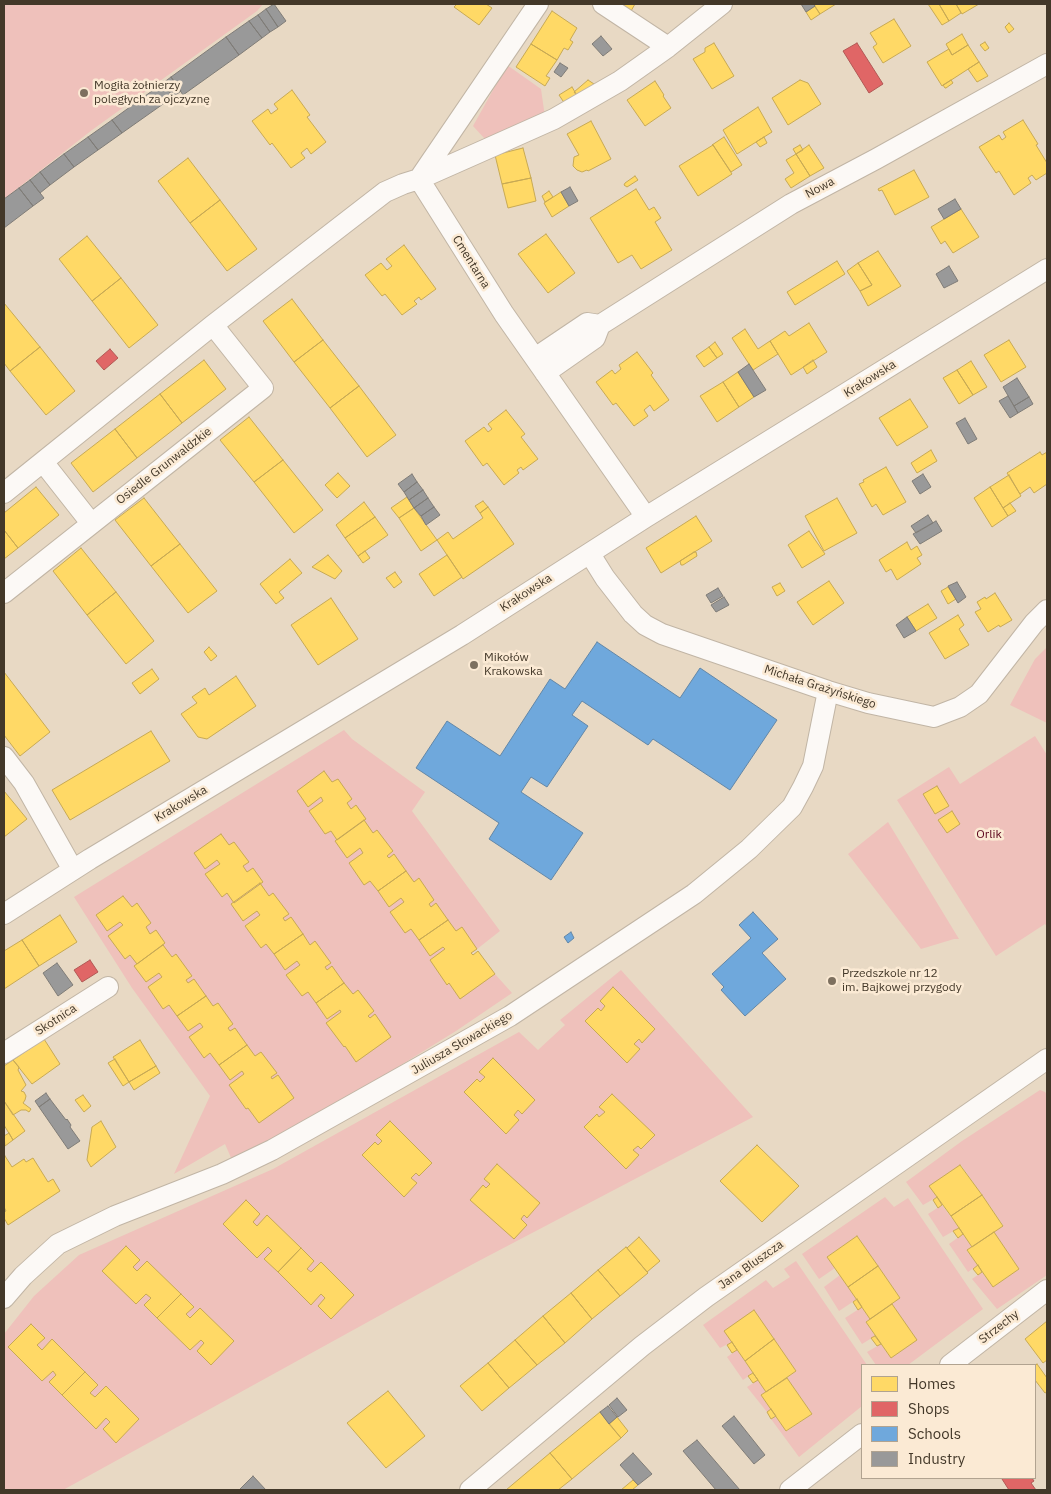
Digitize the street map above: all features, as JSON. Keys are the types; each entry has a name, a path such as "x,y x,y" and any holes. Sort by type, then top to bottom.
{"street":[{"path":"419,179 538,4"},
{"path":"603,4 668,47"},
{"path":"4,493 386,192 554,118 620,81 668,47 722,4"},
{"name":"Nowa","path":"540,365 595,338 600,325 791,204 1047,64"},
{"name":"Cmentarna","path":"419,179 504,314 646,517"},
{"name":"Krakowska","path":"4,914 73,870 462,635 646,517 1047,269"},
{"name":"Osiedle Grunwaldzkie","path":"4,593 262,388 214,326"},
{"path":"43,462 91,523"},
{"name":"Michała Grażyńskiego","path":"590,554 605,578 633,614 645,625 662,634 828,691 868,703 934,716 960,707 979,694 1034,623 1047,610"},
{"name":"Juliusza Słowackiego","path":"4,1298 23,1276 58,1244 115,1216 222,1174 272,1150 510,1016 694,894 749,849 792,807 812,766 828,691"},
{"path":"4,758 24,784 73,870"},
{"name":"Skotnica","path":"4,1053 108,987"},
{"name":"Jana Bluszcza","path":"470,1490 642,1346 706,1297 1045,1065"},
{"name":"Strzechy","path":"951,1364 1047,1290"},
{"path":"790,1490 861,1435"}],"green space":[{"path":"4,4 263,4 257,11 92,130 4,199"},
{"path":"507,65 541,89 545,117 485,139 473,126"},
{"path":"1047,647 1047,723 1010,705 1035,659"},
{"path":"344,730 352,739 425,792 412,811 500,931 472,953 473,955 478,951 512,993 456,1031 354,1094 276,1139 232,1160 225,1144 174,1174 210,1096 132,988 74,897"},
{"name":"Orlik","path":"1035,736 1047,755 1047,927 1045,924 996,956 897,800 949,767 960,784"},
{"path":"888,822 959,939 921,949 848,854"},
{"path":"621,970 753,1117 473,1264 63,1490 4,1490 4,1334 34,1296 79,1255 273,1169 519,1032 538,1050 565,1025 560,1020"},
{"path":"1040,1090 1047,1095 1047,1275 997,1309 972,1279 982,1272 993,1287 1019,1269 994,1232 1003,1225 961,1165 930,1186 937,1197 923,1205 906,1182 962,1141"},
{"path":"885,1197 894,1207 908,1198 983,1309 909,1364 875,1364 867,1352 881,1344 891,1358 916,1340 892,1304 900,1298 857,1236 828,1256 835,1268 819,1279 802,1254"},
{"path":"942,1205 959,1228 943,1237 928,1214"},
{"path":"963,1234 972,1247 967,1251 978,1265 968,1272 949,1244"},
{"path":"796,1261 866,1364 861,1364 861,1407 799,1457 771,1419 776,1416 787,1431 812,1414 787,1378 796,1371 754,1311 732,1342 720,1348 703,1325 766,1280 773,1288 790,1277 784,1269"},
{"path":"840,1275 857,1299 839,1311 824,1287"},
{"path":"862,1307 870,1319 866,1322 875,1336 862,1344 845,1318"},
{"path":"737,1350 753,1373 743,1380 727,1357"},
{"path":"758,1380 766,1392 761,1395 771,1409 767,1412 747,1387"}],"building: Homes":[{"path":"457,4 486,4 492,8 479,25 454,7"},
{"path":"619,4 635,4 631,11"},
{"path":"813,4 836,4 820,14"},
{"path":"928,4 939,4 949,21 942,25"},
{"path":"939,4 956,4 961,13 949,21"},
{"path":"956,4 979,4 962,14"},
{"path":"815,6 820,14 811,20 806,12"},
{"path":"552,11 577,28 570,40 573,42 568,50 564,48 557,60 531,44"},
{"path":"894,19 911,46 883,63 873,47 877,44 870,33"},
{"path":"1009,23 1014,29 1009,33 1005,27"},
{"path":"962,34 968,45 952,55 946,44"},
{"path":"985,42 989,48 985,51 980,45"},
{"path":"714,43 734,76 712,89 693,59 705,52 705,48"},
{"path":"531,44 557,60 546,76 550,78 545,86 516,67"},
{"path":"968,45 979,62 942,86 927,62 949,49 952,55"},
{"path":"979,62 988,76 977,82 968,69"},
{"path":"588,80 597,86 578,97 574,92"},
{"path":"800,80 808,83 821,104 788,125 772,98"},
{"path":"951,80 953,83 945,88 943,85"},
{"path":"655,81 671,108 645,126 627,100"},
{"path":"572,87 578,97 565,104 559,95"},
{"path":"292,90 310,115 307,117 326,142 311,154 307,148 301,153 305,158 291,168 252,121 268,109 271,114 278,109 274,104"},
{"path":"758,107 772,132 737,154 723,130"},
{"path":"1023,120 1047,163 1047,173 1036,180 1032,175 1028,178 1031,183 1014,195 999,171 996,173 979,147 999,135 1002,140 1006,137 1003,132"},
{"path":"591,121 611,159 588,171 582,172 573,166 574,157 579,155 567,134"},
{"path":"724,137 742,165 731,172 712,145"},
{"path":"764,137 767,143 760,147 756,142"},
{"path":"713,145 732,174 698,196 679,166"},
{"path":"800,145 803,150 796,154 793,149"},
{"path":"809,145 824,168 810,176 796,154"},
{"path":"523,148 531,178 502,184 495,155"},
{"path":"796,154 810,176 791,188 785,179 794,173 786,160"},
{"path":"188,158 220,200 190,223 158,181"},
{"path":"914,170 929,197 895,215 882,190 879,191 878,189"},
{"path":"635,176 638,180 627,187 624,185 625,183"},
{"path":"531,178 536,201 508,208 502,184"},
{"path":"636,189 649,210 654,207 661,218 655,222 672,250 641,269 632,255 618,263 590,218"},
{"path":"549,191 553,197 545,202 542,196"},
{"path":"561,192 569,206 552,217 544,203"},
{"path":"220,200 257,249 227,271 190,223"},
{"path":"961,209 979,237 953,253 945,241 941,244 931,227"},
{"path":"546,234 575,273 548,293 518,254"},
{"path":"87,236 121,278 92,301 59,259"},
{"path":"404,245 436,289 421,300 419,297 414,301 417,304 402,315 385,294 382,296 365,275 381,263 387,270 392,266 386,259"},
{"path":"878,251 901,286 868,306 860,291 872,285 858,263"},
{"path":"837,261 845,274 795,305 787,292"},
{"path":"858,263 872,285 860,291 847,271"},
{"path":"121,278 158,325 129,348 92,301"},
{"path":"292,299 323,340 294,362 263,321"},
{"path":"4,303 40,347 10,371 4,363"},
{"path":"809,323 827,352 791,375 770,341 785,331 789,336"},
{"path":"745,329 758,349 770,341 778,354 753,370 732,338"},
{"path":"323,340 359,386 330,408 294,362"},
{"path":"1009,340 1026,367 1001,382 984,355"},
{"path":"715,342 723,354 717,358 709,347"},
{"path":"40,347 75,391 46,415 10,371"},
{"path":"709,347 717,358 704,367 696,356"},
{"path":"637,352 653,373 651,375 669,400 654,411 650,405 644,410 648,416 634,426 616,403 613,405 596,382 612,370 615,374 621,369 619,365"},
{"path":"204,360 226,389 182,423 160,394"},
{"path":"813,360 817,367 807,374 803,367"},
{"path":"971,361 987,387 973,395 957,370"},
{"path":"957,370 973,395 959,404 943,378"},
{"path":"738,372 754,397 739,407 723,382"},
{"path":"723,382 739,407 717,422 700,396"},
{"path":"359,386 396,435 367,457 330,408"},
{"path":"160,394 182,423 137,458 115,429"},
{"path":"910,399 928,427 897,446 879,418"},
{"path":"506,410 525,434 521,437 538,459 523,470 521,467 517,470 519,473 504,485 487,463 483,466 465,441 484,427 488,432 492,429 488,424"},
{"path":"249,417 283,460 254,482 220,440"},
{"path":"115,429 137,458 93,492 71,463"},
{"path":"931,450 937,461 917,473 911,463"},
{"path":"1040,452 1042,455 1047,452 1047,484 1034,493 1030,487 1020,494 1007,473"},
{"path":"283,460 323,510 294,533 254,482"},
{"path":"886,467 906,502 883,515 876,504 872,507 859,484"},
{"path":"338,473 350,486 337,498 325,485"},
{"path":"1009,475 1021,496 1003,508 990,487"},
{"path":"36,487 59,515 18,548 4,530 4,513"},
{"path":"990,487 1008,516 992,527 974,498"},
{"path":"407,497 414,508 399,518 391,508"},
{"path":"144,498 180,544 151,566 115,520"},
{"path":"837,498 857,533 824,551 805,516"},
{"path":"483,501 488,507 480,513 475,506"},
{"path":"364,502 375,517 345,538 336,525"},
{"path":"1010,503 1016,511 1008,516 1003,508"},
{"path":"488,507 514,544 463,579 437,540 448,532 453,539 483,518 480,513"},
{"path":"414,508 437,540 421,551 399,518"},
{"path":"696,516 712,541 661,573 646,548"},
{"path":"375,517 388,535 358,556 345,538"},
{"path":"4,530 18,548 4,559"},
{"path":"809,531 825,554 802,568 788,545"},
{"path":"907,542 911,550 917,546 922,555 917,558 921,564 897,580 891,569 886,572 879,560"},
{"path":"180,544 217,591 188,613 151,566"},
{"path":"81,548 116,592 87,615 53,571"},
{"path":"365,551 370,558 363,563 358,556"},
{"path":"696,552 697,556 681,565 680,561"},
{"path":"328,555 342,571 335,579 312,567"},
{"path":"447,555 462,577 434,596 419,574"},
{"path":"290,559 302,573 279,592 284,598 276,604 260,584"},
{"path":"395,572 402,582 394,588 386,578"},
{"path":"829,581 844,603 813,625 797,602"},
{"path":"780,583 785,591 777,596 772,587"},
{"path":"948,587 956,599 948,604 941,591"},
{"path":"116,592 154,641 126,664 87,615"},
{"path":"995,593 1012,620 988,632 975,612 981,609 977,602"},
{"path":"331,598 358,639 318,665 291,625"},
{"path":"928,604 937,618 916,631 907,617"},
{"path":"958,615 964,625 959,629 969,645 945,659 929,633"},
{"path":"209,647 217,656 211,661 204,652"},
{"path":"152,669 159,679 140,694 132,683"},
{"path":"4,672 50,732 20,756 4,735"},
{"path":"236,676 256,706 207,739 198,737 181,714 197,703 192,697 205,688 209,695"},
{"path":"151,731 170,761 70,820 52,790"},
{"path":"324,771 332,782 338,779 352,799 347,803 351,809 356,805 366,819 337,840 331,831 325,834 309,811 323,801 321,797 308,807 297,791"},
{"path":"937,786 949,806 935,814 923,794"},
{"path":"4,791 27,819 4,837"},
{"path":"952,811 960,824 947,833 938,820"},
{"path":"364,820 373,833 377,830 393,851 387,856 389,858 394,854 406,871 378,891 370,881 364,885 349,863 363,853 360,848 347,858 335,841"},
{"path":"221,834 229,845 234,842 249,862 243,866 247,872 253,868 263,882 234,903 227,893 222,897 205,874 220,864 217,860 205,869 194,853"},
{"path":"406,871 414,882 419,878 434,900 429,904 431,907 436,903 448,920 419,940 411,929 405,933 390,912 404,902 401,898 389,907 378,891"},
{"path":"260,883 269,896 273,893 289,914 283,918 285,921 291,917 303,934 274,954 266,944 261,948 245,926 260,915 257,911 243,921 231,904"},
{"path":"123,896 132,907 137,903 151,923 146,927 150,934 156,930 165,943 137,964 130,955 125,959 108,936 123,925 120,922 107,931 96,915"},
{"path":"60,915 77,942 39,966 22,940"},
{"path":"448,920 456,931 462,927 477,949 471,953 473,955 478,951 495,974 460,999 449,983 447,985 430,960 445,949 443,947 430,956 419,940"},
{"path":"303,934 310,945 315,941 331,963 325,967 327,970 332,966 344,983 316,1003 308,992 302,996 286,975 300,965 297,961 285,970 274,954"},
{"path":"22,940 39,966 4,989 4,951"},
{"path":"163,945 172,957 176,954 192,976 186,980 188,983 194,979 206,996 177,1016 169,1005 163,1009 148,987 162,977 159,973 146,982 134,966"},
{"path":"344,983 353,994 358,990 374,1011 368,1016 370,1018 375,1014 391,1037 356,1062 326,1023 341,1012 340,1010 327,1019 316,1003"},
{"path":"613,987 655,1029 642,1043 639,1039 634,1044 640,1049 627,1063 585,1021 598,1008 601,1011 605,1006 600,1001"},
{"path":"206,996 213,1006 218,1003 233,1024 228,1028 230,1031 235,1028 247,1045 219,1065 210,1053 204,1058 189,1037 203,1027 200,1023 188,1031 177,1016"},
{"path":"44,1039 60,1064 32,1084 13,1060"},
{"path":"140,1040 156,1066 129,1082 113,1057"},
{"path":"247,1045 255,1056 261,1052 277,1073 271,1077 272,1079 278,1075 294,1098 259,1123 248,1108 246,1109 229,1085 244,1074 242,1071 230,1080 219,1065"},
{"path":"493,1058 535,1100 522,1114 518,1110 514,1115 519,1120 506,1134 464,1092 477,1079 480,1082 485,1077 479,1072"},
{"path":"115,1059 129,1082 123,1086 108,1063"},
{"path":"13,1060 19,1067 18,1070 26,1085 21,1091 26,1096 23,1103 31,1109 29,1112 21,1110 13,1115 4,1101 4,1066"},
{"path":"156,1066 160,1073 134,1090 129,1082"},
{"path":"612,1094 655,1135 641,1149 638,1146 633,1150 639,1155 626,1169 584,1127 597,1114 599,1117 605,1112 599,1107"},
{"path":"83,1095 91,1106 84,1112 75,1100"},
{"path":"4,1101 25,1131 13,1140 4,1125"},
{"path":"101,1121 116,1147 91,1167 87,1160 92,1127"},
{"path":"390,1121 432,1163 419,1176 416,1173 411,1178 417,1183 404,1197 362,1155 375,1142 378,1145 382,1141 376,1135"},
{"path":"9,1133 13,1140 5,1146 4,1136"},
{"path":"757,1145 799,1186 762,1222 720,1181"},
{"path":"5,1156 12,1167 24,1159 26,1162 33,1158 48,1182 53,1179 60,1191 8,1225 4,1218 4,1212 6,1211 4,1207"},
{"path":"497,1164 540,1203 527,1218 524,1215 521,1219 527,1225 514,1239 470,1200 483,1185 486,1188 490,1184 484,1179"},
{"path":"960,1165 982,1195 951,1216 929,1186"},
{"path":"982,1195 1003,1226 972,1247 951,1216"},
{"path":"937,1197 942,1205 938,1208 933,1200"},
{"path":"246,1200 260,1214 253,1222 257,1226 267,1215 301,1248 278,1272 264,1259 272,1251 268,1247 257,1258 223,1224"},
{"path":"959,1228 963,1234 958,1238 953,1231"},
{"path":"994,1232 1019,1269 993,1287 967,1250"},
{"path":"857,1236 878,1266 848,1287 827,1257"},
{"path":"639,1237 660,1261 647,1272 627,1248"},
{"path":"126,1246 140,1260 133,1267 137,1271 147,1261 181,1294 157,1318 144,1305 151,1298 146,1294 136,1304 102,1271"},
{"path":"626,1247 648,1273 620,1296 598,1270"},
{"path":"301,1248 314,1261 307,1269 311,1272 321,1262 354,1295 331,1319 318,1306 325,1298 321,1294 311,1305 278,1272"},
{"path":"978,1265 982,1272 978,1275 973,1269"},
{"path":"878,1266 900,1298 870,1319 848,1287"},
{"path":"598,1270 620,1296 592,1319 571,1293"},
{"path":"571,1293 592,1319 565,1343 543,1316"},
{"path":"181,1294 194,1307 186,1314 190,1318 200,1308 234,1341 211,1365 197,1351 204,1343 201,1340 190,1350 157,1318"},
{"path":"857,1299 862,1307 858,1310 853,1302"},
{"path":"892,1304 917,1340 891,1358 866,1322"},
{"path":"754,1310 774,1339 745,1361 724,1331"},
{"path":"543,1316 565,1343 537,1365 515,1340"},
{"path":"1047,1321 1047,1360 1043,1363 1025,1339"},
{"path":"31,1324 45,1338 37,1345 42,1350 52,1339 85,1372 62,1395 49,1382 56,1375 53,1371 42,1381 8,1347"},
{"path":"875,1336 881,1344 877,1346 871,1338"},
{"path":"774,1339 796,1371 766,1392 745,1361"},
{"path":"515,1340 537,1365 509,1388 488,1363"},
{"path":"732,1342 737,1350 732,1353 727,1345"},
{"path":"488,1363 509,1388 482,1411 460,1386"},
{"path":"1036,1365 1047,1378 1047,1392 1045,1393 1036,1381"},
{"path":"85,1372 98,1385 90,1393 95,1397 106,1386 139,1419 116,1443 103,1429 110,1422 106,1418 96,1429 62,1395"},
{"path":"753,1373 758,1380 753,1383 748,1376"},
{"path":"787,1378 812,1414 786,1431 761,1395"},
{"path":"388,1391 425,1436 386,1468 347,1423"},
{"path":"771,1409 776,1416 771,1419 767,1412"},
{"path":"600,1412 621,1438 572,1479 550,1453"},
{"path":"617,1417 628,1431 621,1438 609,1424"},
{"path":"550,1453 572,1479 558,1490 506,1490"},
{"path":"633,1480 638,1485 632,1490 621,1490"}],"building: Shops":[{"path":"857,43 883,84 869,93 843,51"},
{"path":"110,349 118,358 104,370 96,361"},
{"path":"90,960 98,972 82,982 74,970"},
{"path":"1002,1479 1033,1479 1034,1481 1031,1483 1036,1490 1009,1490"}],"building: Schools":[{"path":"597,642 680,698 700,668 777,720 730,790 653,739 648,745 582,701 572,715 588,726 547,787 531,777 521,792 583,833 551,880 489,839 499,823 416,768 447,721 500,756 550,679 565,689"},
{"path":"753,912 778,939 762,953 786,979 745,1016 721,990 724,987 712,974 751,938 739,925"},
{"path":"571,932 574,938 568,943 564,937"}],"building: Industry":[{"path":"274,4 286,21 278,27 266,9"},
{"path":"801,4 813,4 815,6 806,12"},
{"path":"266,9 278,27 270,32 258,15"},
{"path":"258,15 270,32 262,38 249,21"},
{"path":"249,21 262,38 239,55 226,37"},
{"path":"601,36 612,49 603,56 592,44"},
{"path":"226,37 239,55 183,95 171,77"},
{"path":"560,63 568,68 561,77 554,72"},
{"path":"171,77 181,91 173,97 163,83"},
{"path":"163,83 173,97 122,133 112,120"},
{"path":"112,120 122,133 98,150 88,137"},
{"path":"88,137 98,150 74,167 64,154"},
{"path":"64,154 74,167 50,185 40,172"},
{"path":"40,172 50,185 40,193 30,180"},
{"path":"30,180 44,198 33,206 19,188"},
{"path":"570,187 578,201 569,206 561,192"},
{"path":"19,188 33,206 4,228 4,199"},
{"path":"955,199 961,209 944,219 938,209"},
{"path":"949,266 958,281 944,288 936,274"},
{"path":"749,364 766,390 754,397 738,372"},
{"path":"1017,378 1029,397 1014,406 1003,387"},
{"path":"1008,396 1018,413 1010,418 999,401"},
{"path":"1029,397 1033,404 1018,413 1014,406"},
{"path":"965,418 977,439 968,444 956,423"},
{"path":"412,474 417,482 404,492 398,484"},
{"path":"923,474 931,487 920,494 912,481"},
{"path":"417,482 423,490 409,500 404,492"},
{"path":"423,490 428,498 414,508 409,500"},
{"path":"428,498 434,507 421,516 414,508"},
{"path":"434,507 440,515 426,525 421,516"},
{"path":"928,515 933,523 916,533 911,526"},
{"path":"936,521 942,531 920,544 913,534"},
{"path":"957,582 966,597 958,603 948,586"},
{"path":"718,588 723,596 711,603 706,595"},
{"path":"724,597 729,605 716,612 711,605"},
{"path":"907,617 916,631 904,638 896,625"},
{"path":"57,963 73,985 58,996 43,973"},
{"path":"46,1093 50,1099 39,1107 35,1101"},
{"path":"50,1099 67,1119 80,1141 68,1149 39,1107"},
{"path":"617,1398 627,1410 618,1417 609,1405"},
{"path":"608,1406 617,1417 609,1424 600,1412"},
{"path":"734,1416 765,1455 754,1464 722,1426"},
{"path":"697,1440 740,1490 716,1490 683,1451"},
{"path":"633,1453 652,1474 638,1485 620,1465"},
{"path":"253,1476 266,1490 239,1490"}],"place":[{"name":"Mogiła żołnierzy poległych za ojczyznę","path":"84,93"},
{"name":"Mikołów Krakowska","path":"474,665"},
{"name":"Przedszkole nr 12 im. Bajkowej przygody","path":"832,981"}]}
